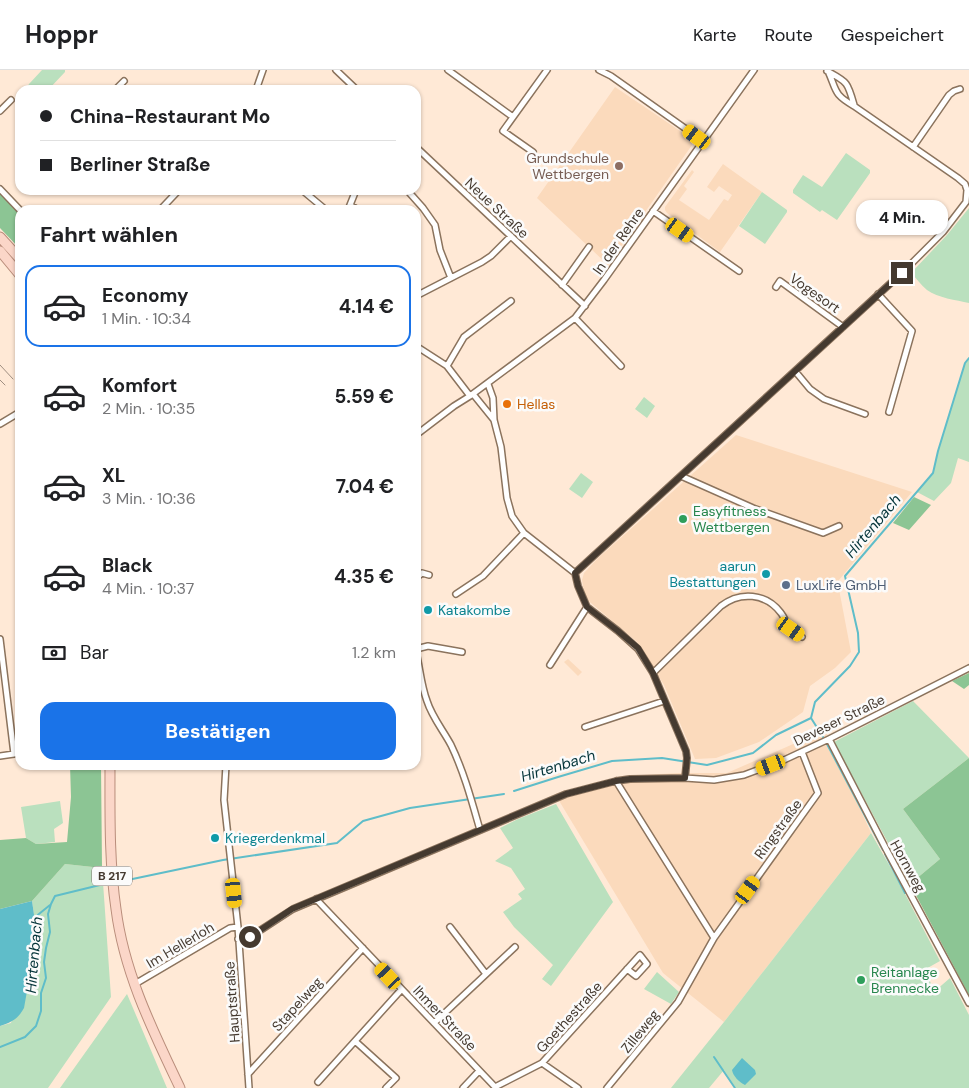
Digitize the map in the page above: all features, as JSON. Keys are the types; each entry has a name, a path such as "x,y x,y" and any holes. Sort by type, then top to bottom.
{"main road":[{"path":"0,237 15,254"},
{"path":"0,250 15,270"},
{"name":"B 217","path":"110,770 110,860 116,911 123,944 146,1015 180,1088"}],"street":[{"path":"258,85 263,70"},
{"path":"336,70 352,85"},
{"path":"448,70 513,117"},
{"path":"533,152 503,131 547,70"},
{"path":"600,70 703,141"},
{"path":"611,76 615,70"},
{"name":"In der Rehre","path":"421,431 576,318 754,70"},
{"path":"827,71 846,82 854,106"},
{"path":"575,573 932,244 966,202 967,190 965,184 843,100 827,71"},
{"path":"120,85 124,81"},
{"path":"913,147 949,95 960,89"},
{"path":"0,112 12,100"},
{"name":"Neue Straße","path":"421,152 585,306"},
{"path":"0,189 15,205"},
{"path":"165,205 174,195"},
{"path":"308,195 320,205"},
{"path":"412,195 424,208 435,225 440,250 451,278"},
{"path":"653,211 739,271"},
{"path":"421,292 482,262 491,256 511,236"},
{"path":"562,285 589,247"},
{"name":"Vogesort","path":"776,287 780,281 843,327"},
{"path":"878,294 912,331 889,412"},
{"path":"447,366 464,337 511,301"},
{"path":"576,318 621,366"},
{"path":"421,349 447,366 494,420"},
{"path":"795,371 810,389 824,399 865,414"},
{"path":"488,384 493,398 494,420 501,447 512,516 524,533 575,573 587,607 638,648 653,673 686,751 685,778"},
{"path":"0,424 15,415"},
{"path":"680,476 754,508 823,533 839,526"},
{"path":"456,594 483,576 524,533"},
{"path":"421,573 429,575"},
{"path":"653,673 721,606 729,600 740,597 759,597 775,606 791,629 802,637"},
{"path":"550,665 587,607"},
{"path":"0,639 14,754 0,756"},
{"path":"421,648 428,646 462,652"},
{"name":"Deveser Straße","path":"238,939 250,937 292,909 566,794 630,779 685,778 714,780 744,775 829,740 969,668"},
{"path":"421,675 426,700 434,718 451,745 471,798 480,830"},
{"path":"586,727 664,701"},
{"name":"Hornweg","path":"829,740 969,1003"},
{"name":"Ringstraße","path":"687,986 714,938 818,793 802,752"},
{"name":"Hauptstraße","path":"226,770 224,800 238,927 249,1088"},
{"path":"616,781 714,938"},
{"name":"Ihmer Straße","path":"316,899 495,1088"},
{"name":"Im Hellerloh","path":"135,984 230,928 238,927"},
{"path":"450,927 486,974"},
{"path":"434,1023 515,947"},
{"name":"Stapelweg","path":"248,1074 362,948"},
{"name":"Goethestraße","path":"495,1088 542,1063 627,969"},
{"name":"Zilleweg","path":"607,1088 678,1002 687,986"},
{"path":"318,1082 402,990"},
{"path":"355,1041 396,1078 386,1088"},
{"path":"542,1063 578,1088"},
{"path":"463,1088 479,1071"}],"shaded area":[{"name":"Grundschule Wettbergen","path":"615,87 689,137 692,145 608,265 537,198"},
{"path":"723,164 762,192 720,252 667,213 665,207 692,170 694,172 684,186 687,189 679,200 709,220 724,199 728,201 732,195 719,186 714,192 707,187"},
{"path":"736,435 912,492 839,580 838,584 851,652 835,668 810,686 803,712 759,742 716,758 695,759 664,685 653,667 637,642 585,598 582,580 584,573 597,559"},
{"path":"568,659 582,672 578,676 564,662"},
{"path":"825,730 871,833 724,1022 663,973 555,794 622,776 727,773"}],"green space":[{"path":"42,70 65,70 53,85 29,84"},
{"path":"846,153 870,170 870,173 837,220 822,210 820,212 793,193 793,190 803,175 822,187"},
{"path":"0,189 15,206 15,244 0,228"},
{"path":"762,192 787,210 765,244 739,226"},
{"path":"969,208 969,303 931,293 911,273 947,235"},
{"path":"969,358 969,462 958,458 951,483 934,501 917,492 933,474 938,451 965,363"},
{"path":"644,397 655,406 647,418 635,409"},
{"path":"581,473 593,482 582,498 569,489"},
{"path":"914,497 931,505 909,530 893,523"},
{"path":"969,673 969,685 964,689 952,681"},
{"path":"913,701 969,758 903,809 940,859 910,884 834,742"},
{"path":"969,758 969,995 910,884 940,859 903,809"},
{"path":"70,770 101,770 102,868 65,864 32,901 0,909 0,840 26,838 36,844 67,842 71,797"},
{"path":"60,801 63,823 54,829 55,842 36,844 26,838 21,807"},
{"path":"556,804 613,902 551,986 542,979 553,965 514,927 503,912 522,899 518,894 525,889 511,868 495,861 513,848 500,828"},
{"path":"871,833 940,961 924,970 935,991 950,978 969,1015 969,1088 736,1088 724,1070 709,1088 671,1088 724,1022"},
{"path":"65,864 102,868 111,997 48,1088 0,1088 0,1026 11,1023 37,935 32,901"},
{"path":"657,972 679,992 671,1004 644,989"},
{"path":"127,994 167,1088 60,1088"}],"water":[{"path":"32,901 37,935 24,1008 14,1020 0,1026 0,909"},
{"path":"742,1058 755,1070 756,1074 745,1085 737,1079 732,1070"}],"waterway":[{"name":"Hirtenbach","path":"514,791 612,761 662,758 707,765 753,753 776,735 811,718 815,702 850,666 859,652 858,633 845,576 933,473 965,363 969,358"},
{"path":"811,718 823,737"},
{"path":"827,744 883,850"},
{"name":"Hirtenbach","path":"123,881 223,860 337,843 363,821 410,808 504,794"},
{"path":"885,854 905,893"},
{"name":"Hirtenbach","path":"0,1047 25,1037 36,1026 41,1011 41,993 46,978 44,962 50,932 48,914 55,896 104,884"},
{"path":"34,918 50,905"},
{"path":"714,1057 735,1088"}],"tram line":[{"path":"0,365 13,379"},
{"path":"0,380 5,385"}],"place":[{"name":"Grundschule Wettbergen","path":"619,166"},
{"name":"Hellas","path":"507,404"},
{"name":"Easyfitness Wettbergen","path":"683,519"},
{"name":"aarun Bestattungen","path":"766,574"},
{"name":"LuxLife GmbH","path":"786,585"},
{"name":"Katakombe","path":"428,610"},
{"name":"Kriegerdenkmal","path":"215,838"},
{"name":"Reitanlage Brennecke","path":"861,980"}],"route":[{"path":"250,937 292,909 566,794 630,779 685,778 686,751 653,673 638,648 587,607 575,573 902,273"}]}
